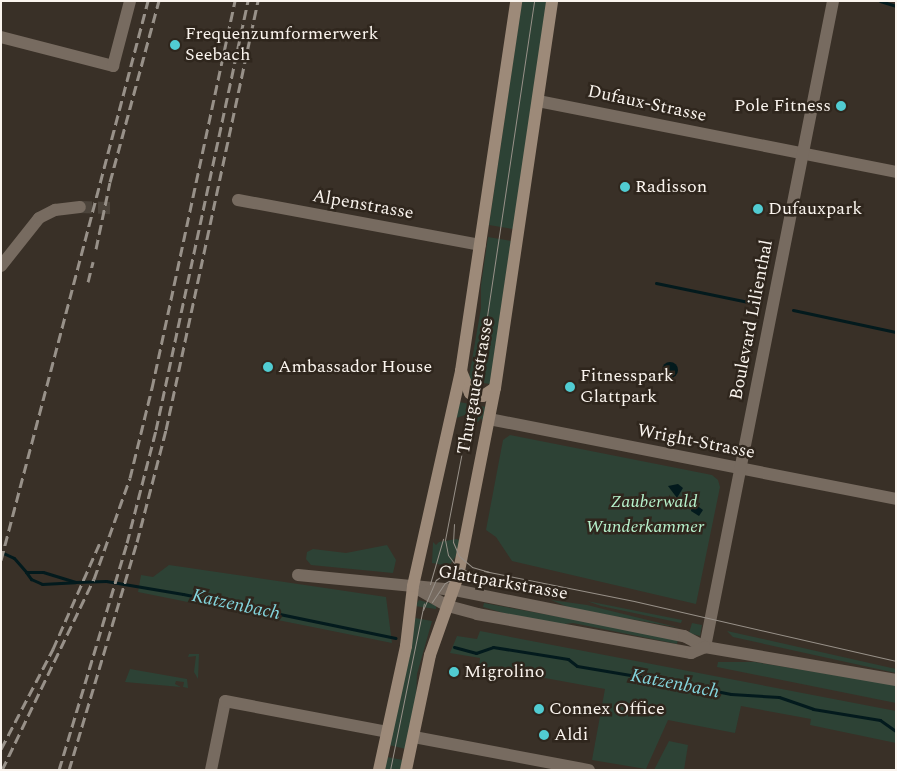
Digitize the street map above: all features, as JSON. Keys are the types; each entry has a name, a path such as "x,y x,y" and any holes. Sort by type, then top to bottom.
{"main road":[{"name":"Thurgauerstrasse","path":"379,770 406,646 413,586 461,371 516,1"},
{"name":"Thurgauerstrasse","path":"406,770 430,655 455,590 495,388 552,1"},
{"path":"461,371 470,393 483,396 495,388"}],"street":[{"path":"1,36 113,66 130,1"},
{"name":"Boulevard Lilienthal","path":"705,646 833,1"},
{"name":"Dufaux-Strasse","path":"538,101 896,172"},
{"name":"Alpenstrasse","path":"238,200 480,245"},
{"path":"1,266 39,218 55,210 80,208"},
{"name":"Wright-Strasse","path":"489,419 896,499"},
{"path":"298,575 413,586"},
{"name":"Glattparkstrasse","path":"413,586 455,590 684,636 705,646 896,680"},
{"name":"Glattparkstrasse","path":"413,586 448,606 477,614 691,653 705,646"},
{"path":"211,770 225,701 387,732"},
{"path":"414,736 589,770"}],"green space":[{"path":"522,1 547,1 513,229 489,225"},
{"path":"488,237 511,241 490,384 470,381 469,377 481,308 481,285"},
{"path":"459,402 486,407 483,422 481,418 478,422 466,419 465,415 456,418"},
{"name":"Wunderkammer","path":"510,435 712,475 718,480 720,487 696,604 512,561 496,537 486,530 503,440"},
{"path":"460,540 456,556 449,566 432,563 433,542 436,545 439,542"},
{"path":"387,545 396,560 393,573 311,565 306,559 307,552 313,549 346,553"},
{"path":"169,565 386,597 392,643 138,592 141,575 153,577"},
{"path":"419,600 436,605 436,609 415,606"},
{"path":"551,600 587,605 680,628 570,608"},
{"path":"587,601 682,620 681,623 601,606"},
{"path":"484,603 678,639 677,644 573,623 556,625 483,607"},
{"path":"415,618 432,621 417,674 416,699 406,749 389,745"},
{"path":"692,623 702,625 700,636 689,633"},
{"path":"480,631 896,711 896,743 810,725 811,719 741,706 735,733 668,720 646,769 592,760 605,689 479,666 480,658 450,653 457,636 477,639"},
{"path":"727,631 896,669 896,673 733,637"},
{"path":"189,654 199,654 198,679 194,672 196,656 188,657"},
{"path":"718,662 755,662 896,685 896,703 717,667"},
{"path":"130,669 187,679 188,688 183,687 184,682 176,681 175,684 181,687 125,682"},
{"path":"669,741 688,745 684,770 654,770"},
{"path":"387,757 403,760 400,770 384,770"}],"water":[{"path":"670,362 678,370 670,378 662,370"},
{"path":"678,484 683,488 677,498 668,486"},
{"path":"692,502 703,510 699,516 691,511"}],"waterway":[{"path":"880,1 896,6"},
{"path":"656,283 753,303"},
{"path":"793,310 896,332"},
{"name":"Katzenbach","path":"1,552 14,558 26,572 43,572 75,582 106,581 183,594 395,638"},
{"name":"Katzenbach","path":"26,572 31,579 42,584 75,582"},
{"name":"Katzenbach","path":"454,647 476,653 493,647 568,659 577,666 648,678 659,677 670,682 731,694 779,697 813,709 880,720 896,731"}],"tunnel":[{"path":"80,207 114,208"}],"tram line":[{"path":"492,580 457,567 448,555 445,540 483,343 534,1"},
{"path":"454,524 453,542 459,556 472,567 489,572"},
{"path":"430,584 443,539"},
{"path":"423,610 436,580 448,571 462,568"},
{"path":"484,571 634,601 896,661"},
{"path":"432,602 445,583 458,576 470,576"},
{"path":"390,770 424,603"}],"railway":[{"path":"1,560 148,1"},
{"path":"96,249 110,182 159,1"},
{"path":"2,770 94,579 130,478 152,388 235,1"},
{"path":"59,770 127,543 156,430 248,1"},
{"path":"69,770 137,542 166,430 258,1"},
{"path":"88,282 93,262"},
{"path":"1,749 53,649 101,540"}],"place":[{"name":"Frequenzumformerwerk Seebach","path":"175,45"},
{"name":"Pole Fitness","path":"841,106"},
{"name":"Radisson","path":"625,187"},
{"name":"Dufauxpark","path":"758,209"},
{"name":"Ambassador House","path":"268,367"},
{"name":"Fitnesspark Glattpark","path":"570,387"},
{"name":"Migrolino","path":"454,672"},
{"name":"Connex Office","path":"539,709"},
{"name":"Aldi","path":"544,735"}],"park label":[{"name":"Zauberwald","path":"654,502"}]}
